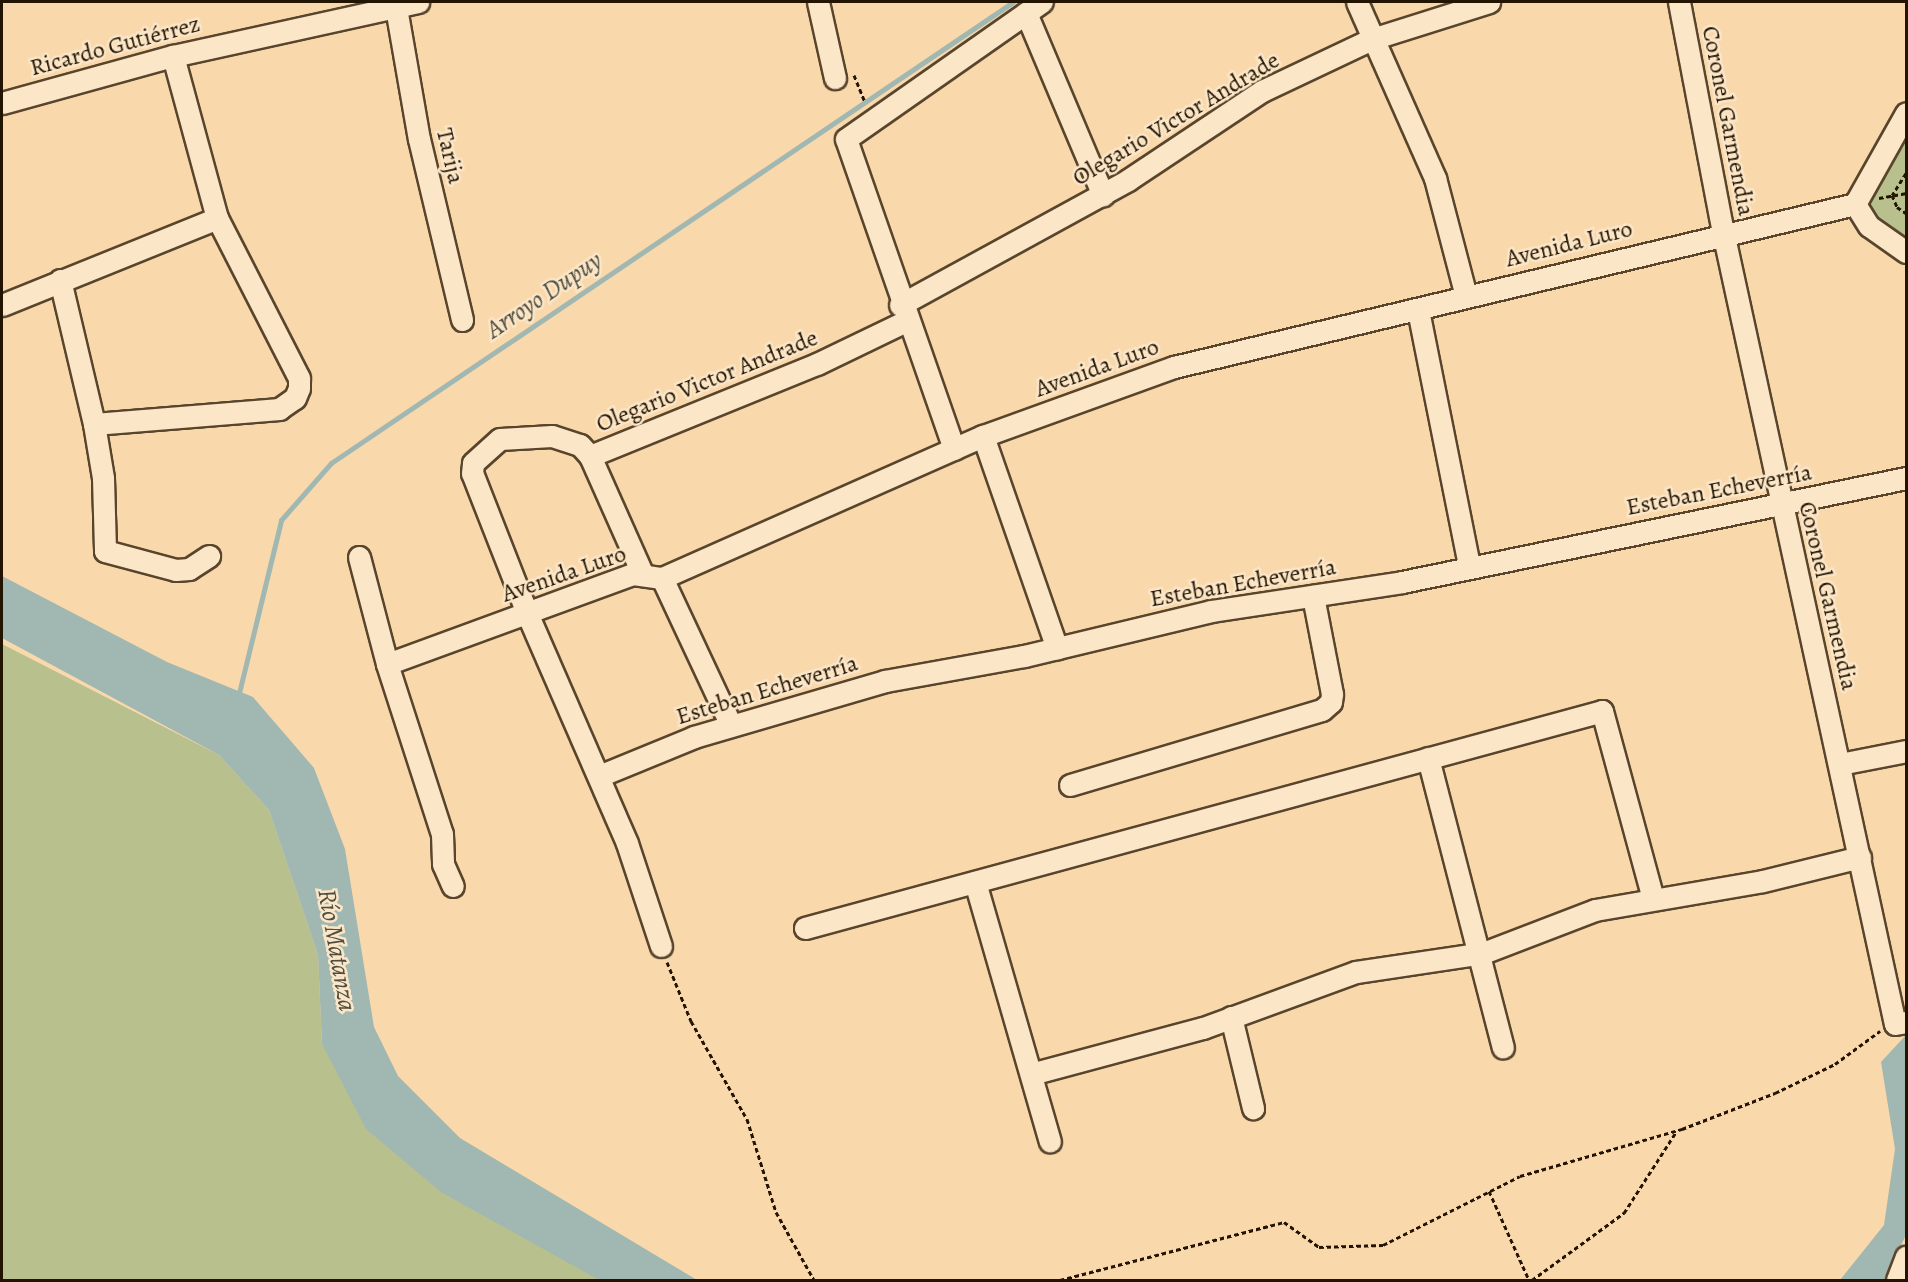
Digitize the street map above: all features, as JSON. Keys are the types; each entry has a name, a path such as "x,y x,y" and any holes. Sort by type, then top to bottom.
{"street":[{"name":"Ricardo Gutiérrez","path":"2,103 173,56 395,4 418,2"},
{"path":"818,2 835,78"},
{"path":"1357,2 1435,178 1466,296"},
{"name":"Olegario Victor Andrade","path":"527,613 472,473 477,456 500,439 567,439 590,456 817,364 1162,160 1247,100 1372,39 1489,2"},
{"name":"Coronel Garmendia","path":"1679,2 1723,232 1781,504 1860,857 1901,1023"},
{"name":"Tarija","path":"395,4 419,139 462,321"},
{"path":"954,449 903,313 846,139 1034,7 1103,195"},
{"path":"94,424 279,409 295,398 299,378 217,218 173,56"},
{"path":"1906,113 1855,204 1869,225 1906,252"},
{"name":"Avenida Luro","path":"387,664 527,613 652,576 983,436 1185,364 1418,310 1723,232 1855,204"},
{"path":"2,305 217,218"},
{"path":"60,280 94,424 103,478 105,551 176,570 189,569 208,556"},
{"path":"1418,310 1468,566"},
{"path":"983,436 1057,649"},
{"path":"590,456 730,724"},
{"name":"Esteban Echeverría","path":"599,776 730,724 867,685 1057,649 1201,613 1312,596 1906,478"},
{"path":"359,557 387,664 442,834 443,864 453,886"},
{"path":"1070,785 1322,710 1331,702 1332,694 1312,596"},
{"path":"527,613 599,776 661,946"},
{"path":"805,928 1602,711 1653,899"},
{"path":"1840,764 1906,752"},
{"path":"1428,758 1503,1047"},
{"path":"1031,1074 1231,1017 1356,972 1478,953 1594,910 1763,881 1860,857"},
{"path":"975,882 1050,1141"},
{"path":"1231,1017 1253,1108"},
{"path":"1897,1281 1906,1257"}],"path":[{"path":"1906,172 1892,195 1897,207 1906,213"},
{"path":"661,946 691,1020 747,1119 776,1212 814,1281"},
{"path":"1060,1281 1284,1222 1319,1247 1383,1245 1489,1191 1556,1162 1677,1130 1810,1078 1901,1023"},
{"path":"1489,1191 1531,1281 1624,1213 1677,1130"}],"green space":[{"path":"1906,113 1906,252 1869,226 1864,186"},
{"path":"2,644 219,755 269,810 318,955 322,1044 599,1280 2,1280"}],"water":[{"name":"Río Matanza","path":"2,576 167,662 253,697 314,768 345,849 374,1027 398,1076 460,1138 697,1280 599,1280 441,1192 366,1129 322,1044 318,955 269,810 219,755 2,638"},
{"path":"1906,1035 1906,1235 1884,1280 1840,1280 1884,1225 1895,1149 1881,1062"}],"waterway":[{"name":"Arroyo Dupuy","path":"238,697 281,520 331,463 1013,2"}]}
